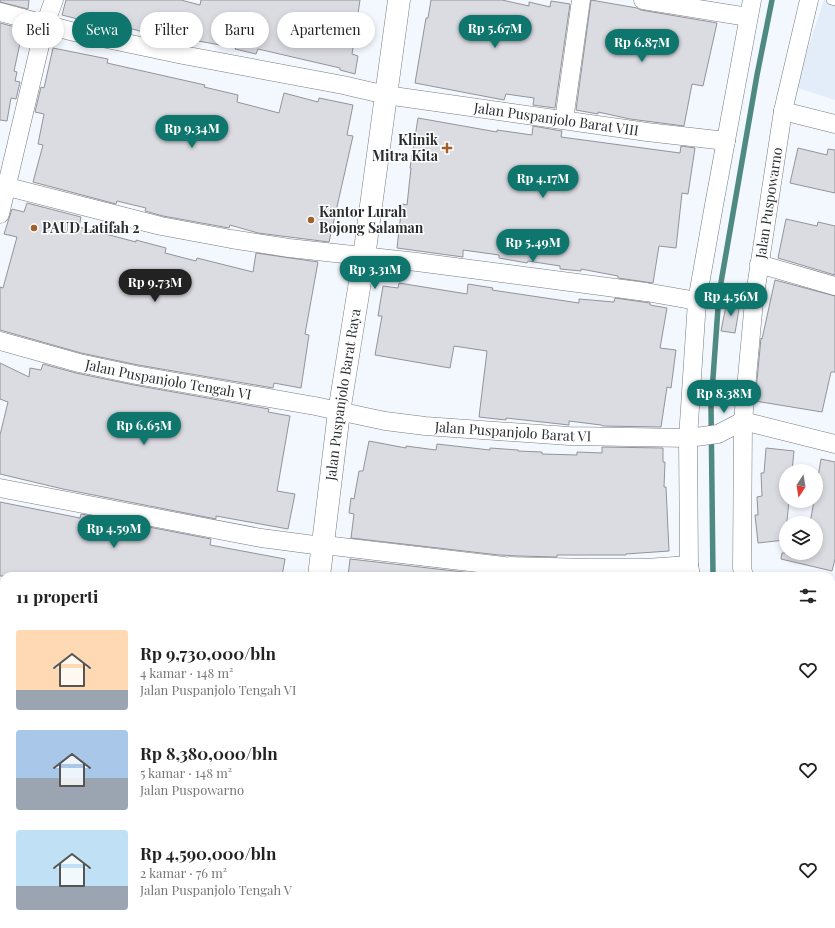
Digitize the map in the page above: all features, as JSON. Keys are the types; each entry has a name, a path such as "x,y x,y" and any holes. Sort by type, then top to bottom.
{"street":[{"path":"50,12 54,0"},
{"name":"Jalan Puspanjolo Barat Raya","path":"319,572 339,412 364,257 399,0"},
{"path":"564,120 581,0"},
{"path":"643,0 748,17"},
{"path":"0,488 261,538 322,546 333,546 504,566 646,568 690,571 698,301 714,205 752,0"},
{"name":"Jalan Puspowarno","path":"743,572 743,421 754,301 783,111 809,0"},
{"name":"Jalan Puspanjolo Barat VIII","path":"0,12 12,15"},
{"name":"Jalan Puspanjolo Barat VIII","path":"64,29 183,55 343,85 386,95 726,141"},
{"path":"0,214 3,186 39,48"},
{"path":"783,111 835,124"},
{"path":"3,186 161,226 231,239 290,248 417,262 646,292 698,301"},
{"path":"759,264 835,286"},
{"name":"Jalan Puspanjolo Tengah VI","path":"0,340 79,363 136,375 315,406 339,412"},
{"name":"Jalan Puspanjolo Barat VI","path":"339,412 385,421 425,426 569,436 693,438 718,434 743,421"},
{"path":"743,421 835,444"}],"lane":[{"path":"831,0 835,1"}],"shaded area":[{"path":"824,0 835,0 835,100 795,87"}],"building":[{"path":"0,0 29,0 28,9 0,2"},
{"path":"66,0 181,0 200,5 201,0 360,0 358,12 277,12 277,48 353,48 352,54 358,56 355,74 340,70 340,68 258,49 256,54 235,49 269,48 269,12 211,12 211,43 203,42 203,12 140,12 140,31 132,29 132,12 72,12 72,18 64,16 63,12"},
{"path":"431,0 502,0 529,6 529,2 550,7 551,1 570,4 555,108 533,105 534,98 506,94 504,100 415,83 426,18 428,18"},
{"path":"591,0 717,23 703,86 692,84 684,126 630,119 598,112 598,114 576,110"},
{"path":"0,23 12,26 12,48 19,48 14,71 17,72 15,81 20,82 16,99 11,98 7,121 0,120"},
{"path":"53,48 108,59 107,63 205,85 204,87 238,95 237,102 279,113 284,93 318,102 319,98 353,105 347,135 353,136 329,242 258,233 230,225 229,228 163,216 145,211 146,208 117,201 116,204 33,182 43,145 38,144 44,114 35,112 41,87 44,88"},
{"path":"418,118 497,132 497,130 532,135 533,126 562,131 561,137 680,153 681,146 695,148 688,194 682,193 676,248 659,246 653,283 618,278 618,276 581,269 581,271 560,269 560,266 528,261 527,263 499,258 499,255 463,250 463,257 397,248 402,204 407,205 410,168"},
{"path":"798,148 827,155 828,149 835,150 835,193 790,183"},
{"path":"27,203 81,217 79,227 136,242 136,240 166,248 165,253 196,261 197,258 253,272 256,253 318,262 305,334 309,335 301,388 274,383 273,388 138,365 81,353 0,330 0,287 3,288 17,237 4,234 12,209 24,212"},
{"path":"786,219 817,226 818,222 835,226 835,275 778,258"},
{"path":"775,280 835,296 835,372 831,372 822,412 755,401 761,338 762,339"},
{"path":"399,283 467,294 468,284 493,288 492,290 579,303 579,299 614,302 615,298 650,303 650,305 667,308 660,348 676,350 671,388 667,387 661,427 603,426 569,421 569,425 506,418 506,420 479,417 487,351 454,346 450,368 375,355 382,316 378,316 383,286 398,288"},
{"path":"727,301 740,303 735,333 721,331"},
{"path":"0,363 29,377 30,368 41,370 43,364 76,373 134,385 269,409 268,412 290,416 277,491 295,494 288,529 216,516 216,519 63,489 0,474 0,435 8,402 0,399"},
{"path":"369,441 406,448 406,446 436,450 437,444 490,450 490,448 542,452 542,454 577,455 577,452 602,453 602,447 663,448 663,462 665,462 664,487 666,487 669,551 626,555 557,555 557,557 519,556 351,538 354,514 349,513 351,498 354,499 359,471 363,471"},
{"path":"766,448 794,451 793,464 779,464 779,508 788,508 787,516 779,516 779,541 758,543 755,515 758,515 757,497 762,496 761,473 764,473"},
{"path":"821,459 835,462 835,559 832,571 785,560 823,560 823,516 811,516 813,508 823,508 823,464 820,464"},
{"path":"0,502 80,518 81,514 211,539 210,545 285,559 283,572 0,572"},
{"path":"350,559 464,572 348,572"}],"waterway":[{"path":"713,572 711,406 719,294 757,75 772,0"}],"place":[{"name":"Klinik Mitra Kita","path":"447,148"},
{"name":"Kantor Lurah Bojong Salaman","path":"311,220"},
{"name":"PAUD Latifah 2","path":"34,228"}]}
